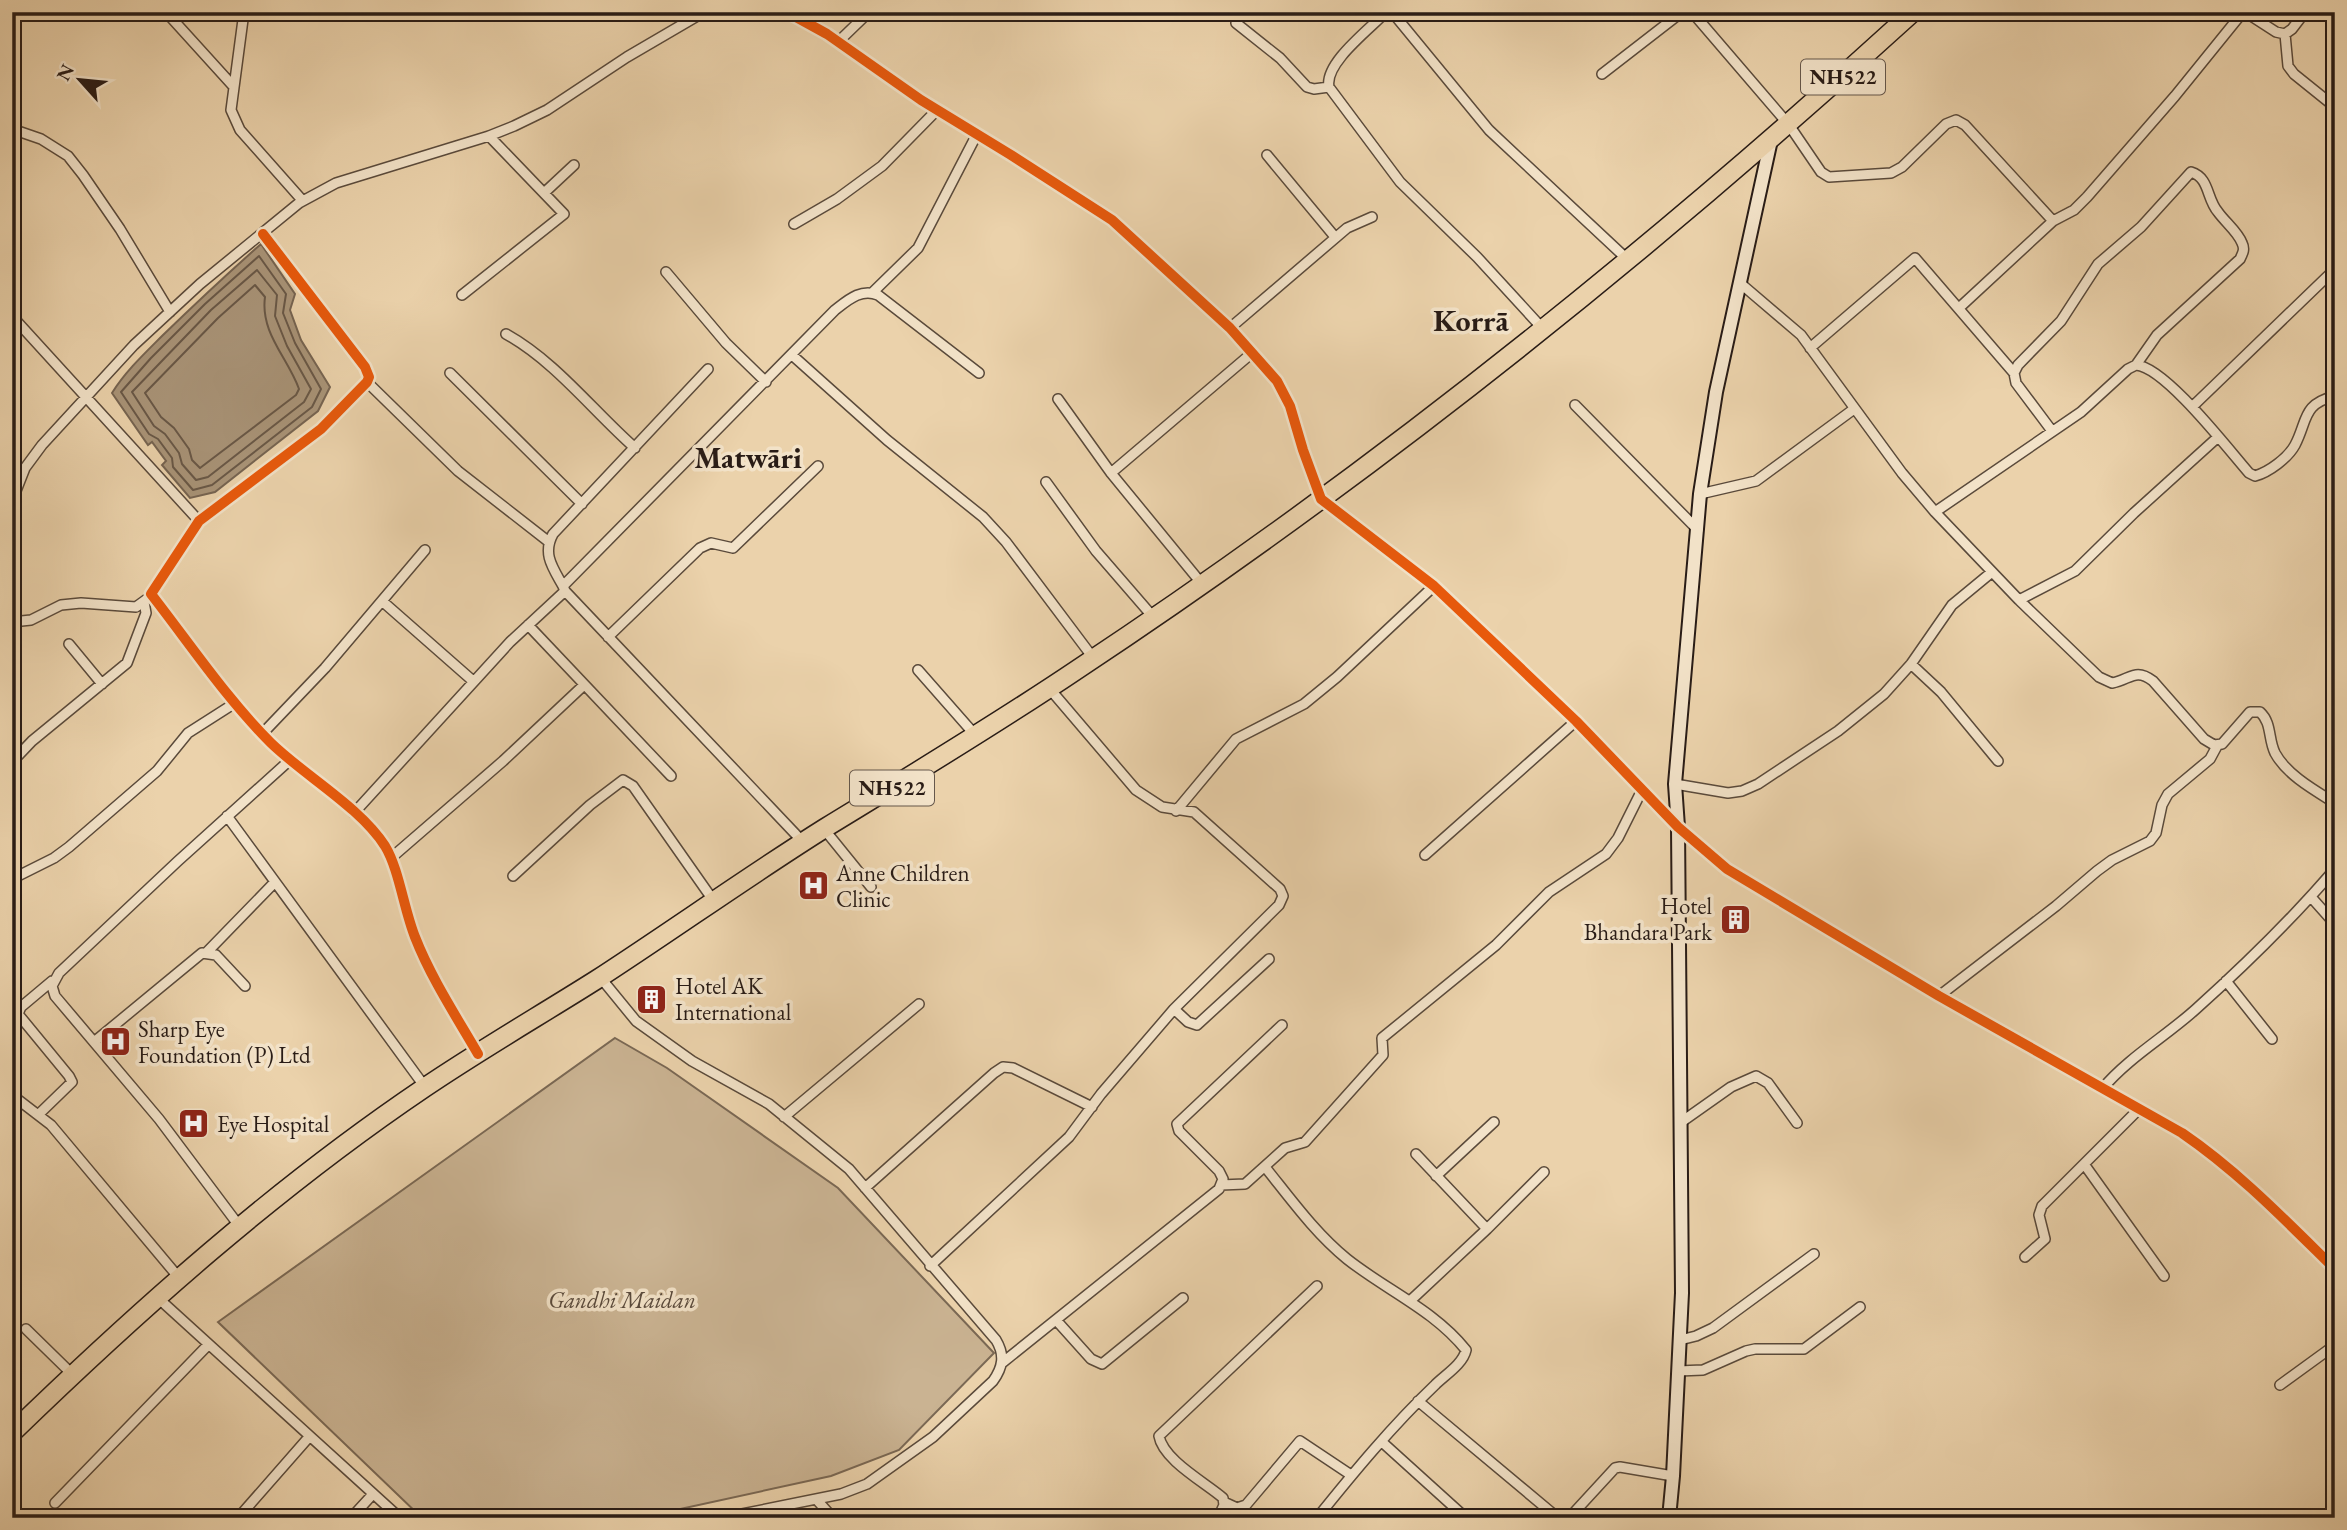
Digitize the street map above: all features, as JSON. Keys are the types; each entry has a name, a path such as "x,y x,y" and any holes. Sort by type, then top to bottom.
{"highway":[{"name":"NH522","path":"12,1433 158,1298 240,1227 425,1087 600,977 803,842 976,736 1094,659 1321,499 1544,330 1629,261 1789,125 1913,12"}],"main road":[{"path":"1669,1518 1682,1293 1678,827 1675,784 1700,494 1716,392 1771,140"}],"street":[{"path":"166,12 234,87"},
{"path":"244,12 231,110 240,130 302,200"},
{"path":"12,501 16,480 42,445 134,345 200,284 302,200 336,184 489,136 547,110 627,57 704,12"},
{"path":"787,12 838,42 937,110 1112,220 1230,328 1277,381 1290,406 1321,499 1434,586 1576,721 1678,827 1727,869 1939,996 2182,1133 2230,1168 2335,1269"},
{"path":"838,42 869,12"},
{"path":"1544,330 1477,257 1400,181 1329,87 1329,75 1336,62 1389,12 1489,130 1629,261"},
{"path":"1602,74 1682,12"},
{"path":"1692,12 1789,125 1821,172 1829,177 1891,173 1902,167 1946,124 1956,120 1965,125 2053,221"},
{"path":"1959,308 2053,221 2074,210 2087,197 2244,12 2276,32 2285,34 2305,12"},
{"path":"1236,23 1280,58 1307,87 1329,87"},
{"path":"2285,34 2288,66 2335,107"},
{"path":"794,224 837,199 882,166 937,110"},
{"path":"12,129 41,139 68,156 120,229 170,312"},
{"path":"872,293 918,248 977,134"},
{"path":"462,295 564,214 489,136"},
{"path":"1267,155 1335,237"},
{"path":"544,193 574,165"},
{"path":"1935,512 2092,404 2128,369 2136,365 2157,335 2240,259 2244,250 2242,241 2211,202 2207,184 2201,175 2191,172 2141,227 2098,264 2061,321 2018,365 2014,373"},
{"path":"1230,328 1335,237 1373,216"},
{"path":"12,622 31,620 61,605 81,603 135,607 144,602 199,521 321,429 367,383 369,377 365,367 262,234"},
{"path":"1810,348 1915,258 2014,373 2016,383 2052,431"},
{"path":"2192,407 2335,268"},
{"path":"666,272 733,350 766,382"},
{"path":"1740,283 1788,323 1810,348 1902,473 1935,512 2020,600 2105,681 2116,683 2138,673 2148,677 2204,739 2217,746"},
{"path":"354,813 474,681 835,310 860,294 872,293 888,302 979,373"},
{"path":"12,316 199,521"},
{"path":"506,334 544,359 599,416 635,448"},
{"path":"1111,473 1252,353"},
{"path":"792,355 887,440 983,517 1006,542 1094,659"},
{"path":"2136,365 2151,369 2192,407 2249,473 2255,476 2264,474 2294,447 2306,413 2314,404 2335,396"},
{"path":"708,369 549,542 548,555 564,588 803,842"},
{"path":"450,373 582,504"},
{"path":"367,383 458,471 549,542"},
{"path":"1058,399 1111,473 1202,584"},
{"path":"1575,405 1698,530"},
{"path":"1700,494 1756,481 1854,409"},
{"path":"2020,600 2075,571 2218,437"},
{"path":"608,637 700,548 711,543 733,548 817,466"},
{"path":"1046,482 1096,551 1154,618"},
{"path":"262,734 310,685 425,550"},
{"path":"1675,784 1728,793 1749,789 1838,731 1884,694 1910,664 1952,605 1992,572"},
{"path":"1176,811 1236,739 1304,704 1337,677 1434,586"},
{"path":"151,594 234,703 262,734 289,760 354,813 384,845 391,858 416,941 478,1054"},
{"path":"382,601 474,681"},
{"path":"12,762 32,741 127,663 146,613 144,602"},
{"path":"528,625 671,776"},
{"path":"69,644 102,684"},
{"path":"1910,664 1941,692 1998,761"},
{"path":"918,670 976,736"},
{"path":"391,858 503,761 584,685"},
{"path":"930,1266 1069,1137 1174,1009 1279,905 1283,896 1280,889 1198,815 1155,804 1136,790 1049,688"},
{"path":"12,879 69,848 157,771 188,733 234,703"},
{"path":"1939,996 2097,871 2112,860 2150,841 2168,794 2210,759 2217,746 2227,739 2250,712 2260,712 2268,723 2272,746 2279,759 2301,780 2335,803"},
{"path":"1425,855 1576,721"},
{"path":"39,1114 72,1082 18,1014 21,1007 289,760"},
{"path":"513,876 590,805 623,780 633,786 713,900"},
{"path":"1221,1185 1245,1184 1285,1148 1308,1139 1383,1055 1382,1038 1496,945 1549,892 1606,854 1618,838 1642,790"},
{"path":"227,816 425,1087"},
{"path":"824,829 871,887"},
{"path":"2102,1089 2120,1068 2180,1022 2292,919 2335,869"},
{"path":"94,1042 197,956 207,952 275,882"},
{"path":"2311,897 2335,924"},
{"path":"207,952 220,958 245,986"},
{"path":"1174,1009 1188,1022 1197,1025 1269,959"},
{"path":"600,977 636,1021 692,1060 769,1104 849,1169 1001,1349 1002,1363 993,1381 933,1437 867,1484 841,1494 722,1518"},
{"path":"52,981 55,996 159,1119 240,1227"},
{"path":"2226,981 2272,1039"},
{"path":"784,1117 919,1003"},
{"path":"1002,1363 1221,1185 1223,1180 1219,1171 1179,1131 1177,1124 1282,1025"},
{"path":"866,1188 994,1073 1003,1068 1013,1068 1092,1107"},
{"path":"1680,1122 1731,1087 1756,1076 1768,1083 1797,1123"},
{"path":"12,1095 51,1125 180,1279"},
{"path":"2025,1257 2045,1239 2039,1215 2042,1206 2139,1109"},
{"path":"1436,1176 1494,1122"},
{"path":"1416,1154 1487,1229"},
{"path":"2084,1164 2164,1276"},
{"path":"1265,1167 1319,1233 1335,1248 1410,1301 1466,1350 1462,1359 1418,1401 1351,1475 1317,1518"},
{"path":"1410,1301 1544,1172"},
{"path":"1680,1340 1713,1328 1814,1254"},
{"path":"1317,1286 1159,1436 1160,1441 1178,1462 1224,1502 1237,1508 1246,1505 1300,1441 1351,1475"},
{"path":"158,1298 400,1518"},
{"path":"1056,1320 1091,1359 1102,1364 1183,1298"},
{"path":"1678,1371 1703,1370 1755,1349 1804,1349 1860,1307"},
{"path":"26,1329 74,1375"},
{"path":"55,1503 208,1345"},
{"path":"2280,1385 2335,1345"},
{"path":"1418,1401 1558,1518"},
{"path":"238,1518 309,1437"},
{"path":"1382,1441 1465,1518"},
{"path":"1569,1518 1615,1468 1673,1476"},
{"path":"351,1518 373,1493"},
{"path":"816,1499 833,1518"},
{"path":"1217,1518 1224,1502"}],"green space":[{"name":"Gandhi Maidan","path":"615,1038 667,1068 838,1188 994,1353 899,1450 831,1476 639,1518 422,1518 218,1322"}],"water":[{"path":"261,244 295,294 290,310 301,340 330,387 318,411 215,492 190,498 162,465 166,461 152,442 148,445 112,393 148,350"}],"cycle path":[{"path":"787,12 827,34 921,100 1112,220 1230,328 1277,381 1290,406 1321,499 1434,586 1576,721 1678,827 1727,869 1939,996 2182,1133 2243,1181 2335,1269"},
{"path":"263,234 365,367 369,377 321,429 199,521 151,594 255,726 271,743 361,818 385,846 421,952 478,1054"}],"place":[{"name":"Anne Children Clinic","path":"813,886"},
{"name":"Hotel Bhandara Park","path":"1735,919"},
{"name":"Hotel AK International","path":"652,999"},
{"name":"Sharp Eye Foundation (P) Ltd","path":"115,1042"},
{"name":"Eye Hospital","path":"194,1124"}],"district":[{"name":"Korrā","path":"1471,321"},
{"name":"Matwāri","path":"748,458"}]}
